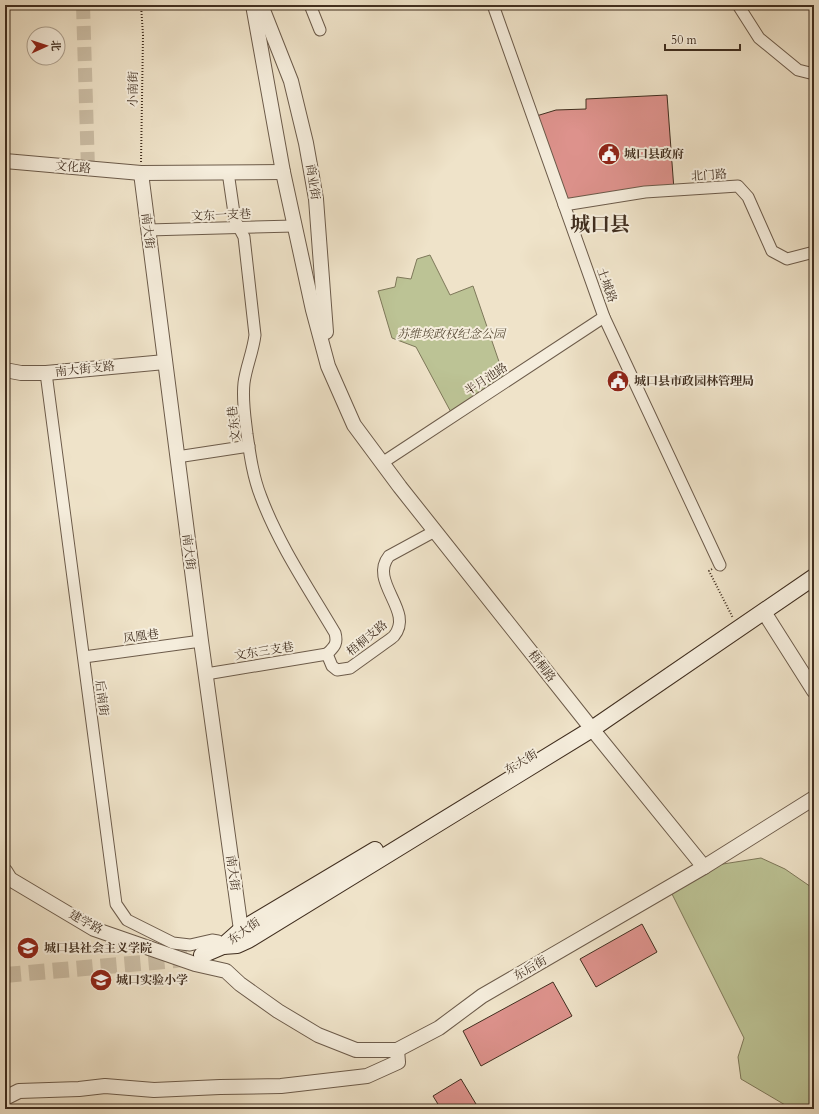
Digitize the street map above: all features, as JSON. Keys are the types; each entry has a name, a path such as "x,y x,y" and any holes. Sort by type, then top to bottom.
{"main road":[{"name":"东大街","path":"223,946 241,930 589,726 734,619 814,566"},
{"name":"东大街","path":"223,946 237,945 248,940 589,726 764,612 814,577"},
{"path":"202,955 223,946"}],"street":[{"name":"商业街","path":"253,5 294,226 313,310 328,366 354,424 382,463"},
{"name":"商业街","path":"261,5 291,81 306,143 316,199 328,366"},
{"path":"310,5 320,30"},
{"name":"土城路","path":"493,5 604,317 720,565"},
{"path":"738,5 759,38 798,70 814,74"},
{"name":"文化路","path":"5,161 141,173 283,172"},
{"name":"文东巷","path":"228,172 235,220 237,227 244,237 255,335 244,384 244,411 251,460 260,496 280,540 335,633 337,639 334,646 327,654"},
{"name":"南大街","path":"141,173 201,641 241,930"},
{"name":"北门路","path":"564,204 645,192 738,186 748,197 772,251 787,259 814,252"},
{"name":"文东一支巷","path":"148,230 294,226"},
{"name":"半月池路","path":"382,463 604,317"},
{"name":"南大街支路","path":"5,370 21,373 46,373 165,362"},
{"name":"后南街","path":"46,373 116,904 127,920 173,943 190,945 212,940 218,941 223,946"},
{"path":"177,457 249,446"},
{"name":"梧桐路","path":"382,463 589,726 704,867"},
{"name":"梧桐支路","path":"327,654 332,666 337,670 344,670 350,668 394,636 400,626 400,619 385,580 383,570 385,562 389,556 435,531"},
{"path":"764,612 814,691"},
{"name":"凤凰巷","path":"84,657 201,641"},
{"name":"文东三支巷","path":"206,674 327,654"},
{"name":"东后街","path":"240,984 278,1011 318,1035 356,1050 397,1050 439,1028 482,996 704,867 814,798"},
{"name":"建学路","path":"5,871 10,878 94,929 194,964 226,971 240,984"},
{"path":"5,1098 19,1091 79,1089 106,1086 154,1090 281,1086 367,1076 398,1062 397,1050"}],"path":[{"name":"小南街","path":"141,5 143,35 141,173"},
{"path":"720,565 709,571 734,619"}],"green space":[{"name":"苏维埃政权纪念公园","path":"430,255 450,295 473,286 506,382 453,416 416,347 392,338 378,291 395,287 397,277 411,279 417,259"},
{"path":"761,858 785,869 814,889 814,1109 792,1109 741,1079 738,1057 744,1038 669,888 704,867"}],"building":[{"name":"城口县政府","path":"667,95 674,190 564,205 533,117 556,110 586,109 586,99"},
{"path":"642,924 657,952 596,987 580,959"},
{"path":"553,982 572,1016 481,1066 463,1031"},
{"path":"461,1079 479,1109 441,1109 433,1096"}],"tunnel":[{"path":"83,5 88,169"},
{"path":"5,975 176,960 202,955"}],"place":[{"name":"城口县政府","path":"609,154"},
{"name":"城口县市政园林管理局","path":"618,381"},
{"name":"城口县社会主义学院","path":"28,948"},
{"name":"城口实验小学","path":"101,980"}],"district":[{"name":"城口县","path":"600,224"}]}
